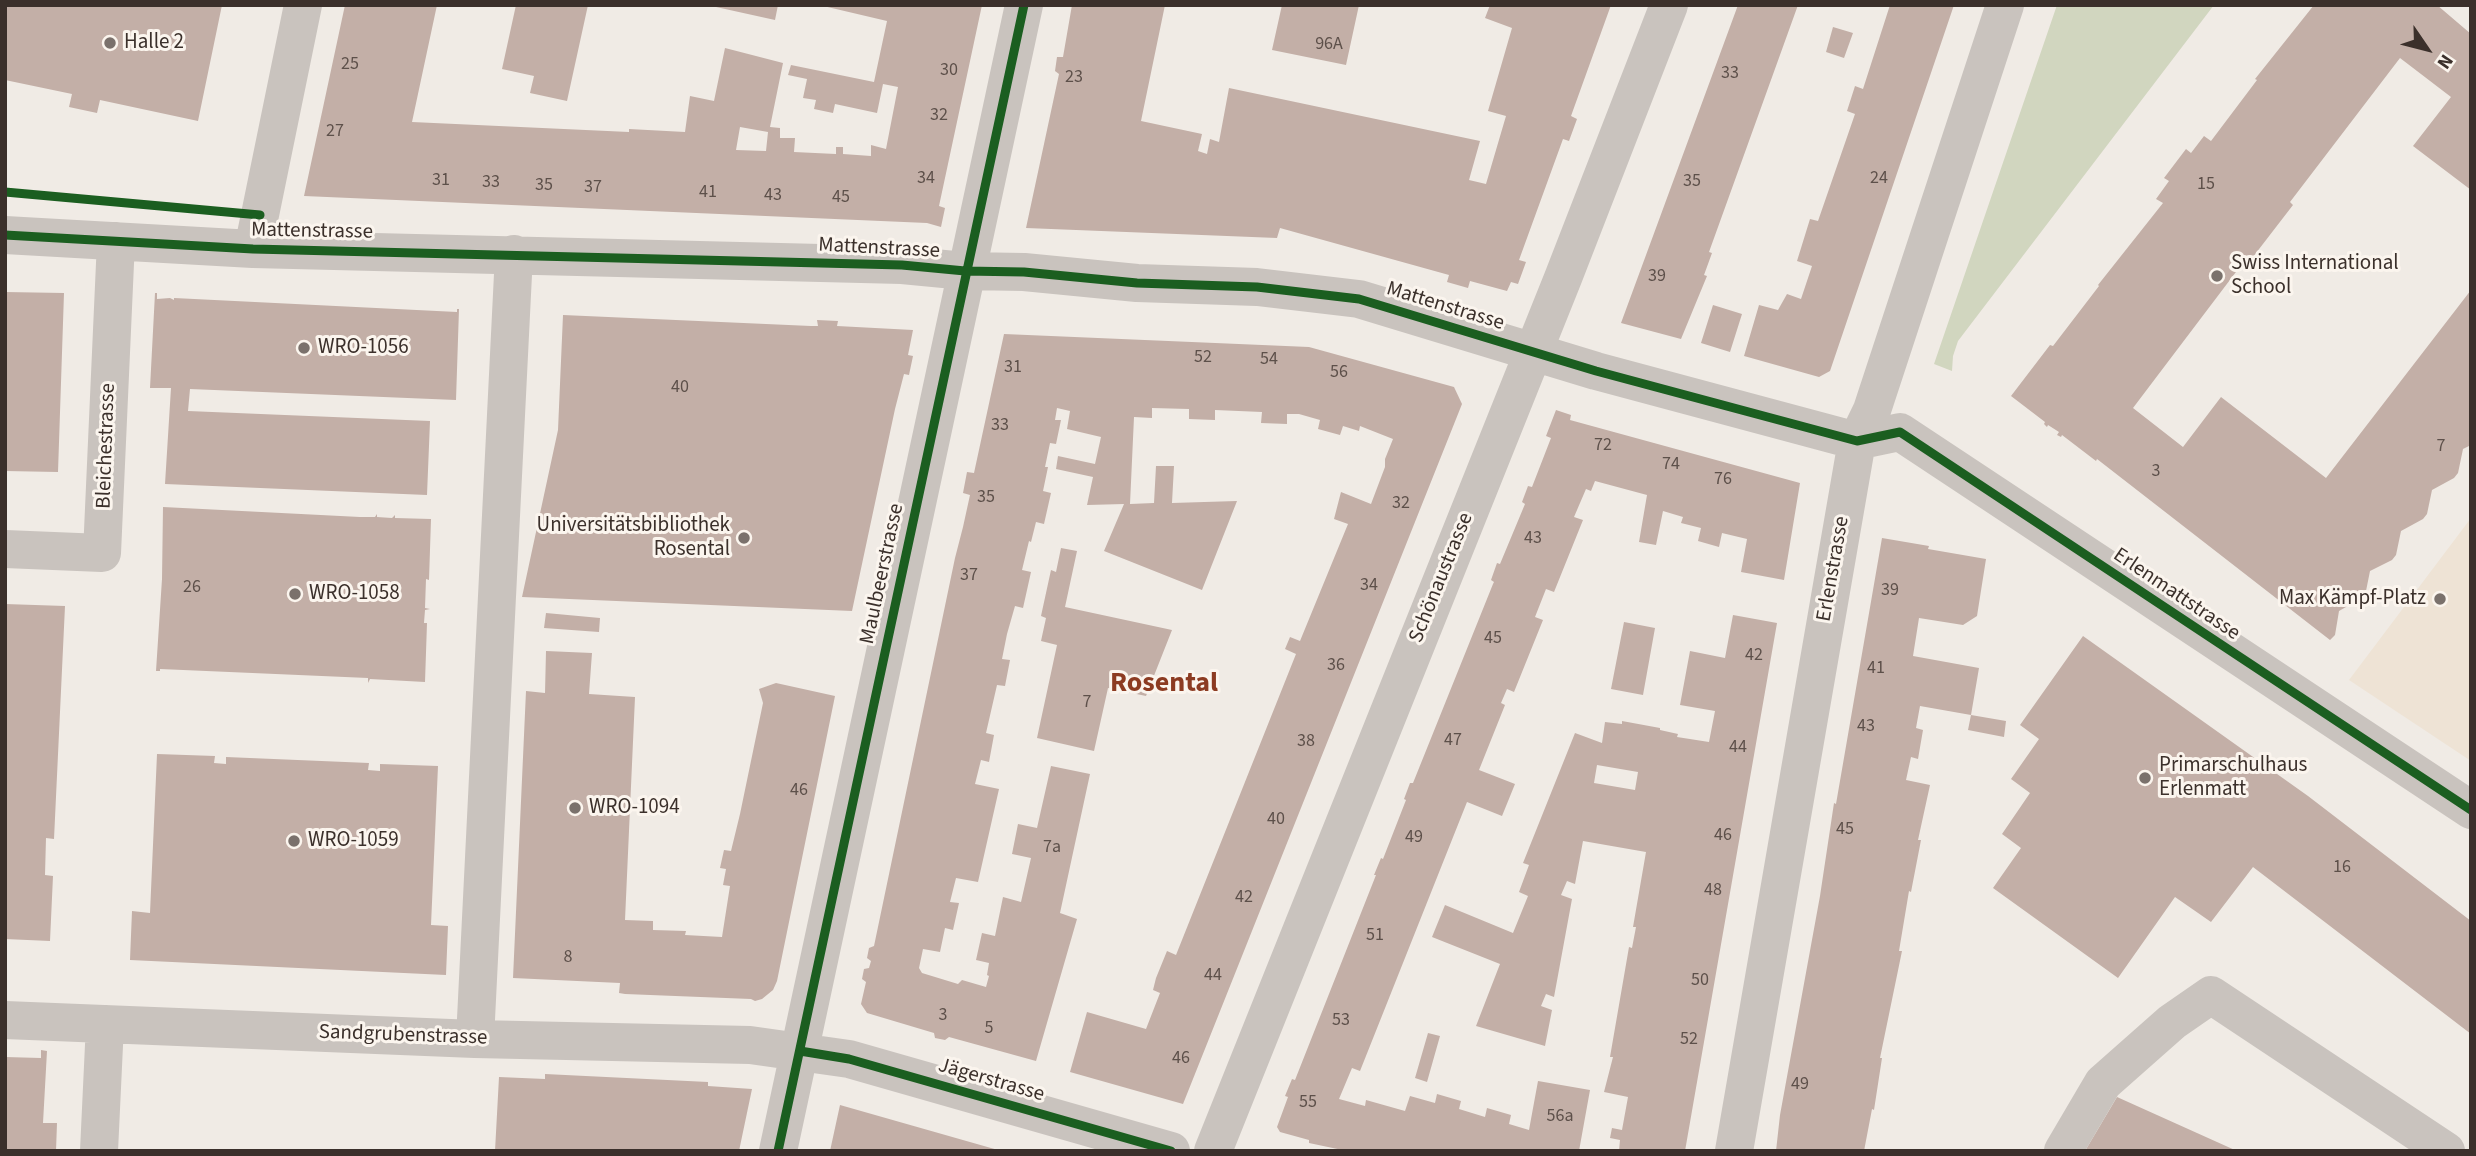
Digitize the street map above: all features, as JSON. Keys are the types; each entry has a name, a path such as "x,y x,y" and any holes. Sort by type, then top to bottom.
{"street":[{"path":"253,249 303,5"},
{"name":"Maulbeerstrasse","path":"778,1151 1024,5"},
{"name":"Schönaustrasse","path":"1213,1151 1669,5"},
{"name":"Erlenstrasse","path":"1734,1151 1857,441 1872,410 2005,5"},
{"name":"Mattenstrasse","path":"5,235 253,249 902,265 965,271 1024,272 1137,283 1257,287 1359,299 1532,353 1857,441"},
{"name":"Bleichestrasse","path":"5,550 103,554 116,241"},
{"path":"475,1039 514,254"},
{"name":"Erlenmattstrasse","path":"1857,441 1899,432 2471,810"},
{"path":"2063,1151 2103,1083 2172,1022 2211,995 2446,1151"},
{"name":"Sandgrubenstrasse","path":"5,1020 475,1039 750,1045 800,1051"},
{"path":"99,1151 105,1024"},
{"name":"Jägerstrasse","path":"800,1051 849,1059 1171,1151"}],"green space":[{"path":"2057,5 2214,5 1958,341 1952,371 1934,364"}],"shaded area":[{"name":"Max Kämpf-Platz","path":"2471,518 2471,761 2349,680"}],"building":[{"name":"Halle 2","path":"5,5 222,5 198,121 100,100 97,113 69,107 72,94 5,80"},
{"path":"345,5 437,5 412,122 685,132 690,96 714,101 725,48 783,63 770,127 780,128 780,138 795,138 794,152 836,154 836,147 843,147 843,154 871,156 871,145 886,149 898,87 883,84 877,113 835,104 833,113 814,109 816,100 803,98 807,79 788,75 791,65 874,82 887,21 819,5 982,5 939,206 945,208 941,227 927,223 304,196","holes":["740,127 768,132 766,151 736,150"]},
{"path":"516,5 588,5 567,101 530,93 534,76 502,69"},
{"path":"707,5 778,5 775,20"},
{"path":"1072,5 1165,5 1141,121 1202,134 1198,151 1207,154 1210,139 1219,142 1229,88 1480,141 1469,180 1486,184 1506,116 1488,111 1512,28 1485,18 1490,5 1611,5 1571,116 1577,119 1569,141 1563,139 1519,260 1526,262 1518,284 1511,282 1507,291 1470,281 1468,288 1447,282 1449,275 1280,228 1277,238 1026,228 1059,74 1055,71 1057,57 1063,57"},
{"path":"1282,5 1359,5 1346,65 1272,50"},
{"path":"1738,5 1798,5 1709,252 1712,253 1704,275 1707,276 1681,339 1621,323"},
{"path":"1890,5 1954,5 1830,371 1819,377 1744,356 1759,305 1778,310 1787,294 1801,299 1812,266 1797,261 1810,219 1818,221 1855,114 1847,111 1855,86 1863,89"},
{"path":"2314,5 2437,5 2471,34 2471,190 2413,146 2451,97 2400,58 2290,202 2293,205 2246,266 2242,264 2133,408 2183,447 2221,397 2326,478 2471,290 2471,445 2463,449 2458,473 2454,478 2432,490 2427,514 2423,519 2401,531 2396,555 2392,560 2370,571 2365,596 2361,601 2360,599 2339,611 2335,635 2330,640 2097,459 2096,461 2062,435 2057,435 2059,432 2048,425 2047,427 2045,422 2011,396 2163,203 2156,199 2169,181 2164,178 2186,149 2191,153 2204,136 2211,141 2257,80 2255,79"},
{"path":"1833,27 1853,33 1844,58 1826,52"},
{"path":"5,292 64,293 58,472 5,471"},
{"path":"155,293 157,299 174,300 457,312 459,309 456,400 190,389 188,411 430,421 427,495 165,484 171,388 150,388"},
{"path":"1713,305 1742,314 1730,352 1701,343"},
{"path":"563,315 811,326 818,326 817,320 838,321 837,326 913,330 908,355 913,356 909,375 904,374 895,409 852,611 522,597 558,430"},
{"path":"1004,334 1309,347 1454,387 1462,404 1183,1104 1070,1072 1087,1012 1146,1029 1160,993 1153,990 1156,978 1167,951 1176,955 1296,654 1285,649 1290,637 1300,641 1348,524 1334,519 1341,492 1371,504 1393,439 1360,426 1359,431 1343,426 1340,435 1318,429 1320,420 1299,414 1287,414 1287,424 1261,423 1262,412 1215,410 1215,420 1189,419 1189,409 1152,408 1152,418 1134,417 1130,504 1154,503 1156,466 1174,466 1172,503 1237,501 1202,590 1104,551 1124,504 1087,505 1093,477 1056,469 1058,456 1095,464 1101,437 1067,429 1070,411 1057,408 1055,420 1061,420 1056,444 1050,443 1043,491 1051,493 1044,524 1036,522 1031,542 1029,541 1022,570 1031,572 1023,608 1015,606 1002,659 1010,660 1005,686 997,685 986,733 994,735 989,762 981,760 975,784 999,789 978,882 956,878 950,902 959,903 953,930 945,928 940,952 923,949 919,968 922,973 958,984 962,980 986,987 989,963 976,960 982,933 995,936 1003,897 1021,902 1031,858 1012,854 1018,824 1037,828 1051,766 1090,774 1060,913 1077,919 1036,1061 949,1037 945,1040 935,1038 934,1033 867,1013 861,1004 866,982 862,979 864,969 869,968 871,961 867,958 869,948 874,946 970,495 963,493 967,472 974,473"},
{"path":"1556,410 1571,415 1570,420 1800,483 1784,580 1741,572 1747,539 1722,533 1719,547 1698,541 1701,528 1681,523 1683,517 1663,511 1656,545 1639,542 1647,495 1595,481 1591,491 1586,489 1574,517 1583,520 1554,592 1546,589 1535,617 1543,620 1514,692 1507,689 1501,703 1505,705 1479,770 1515,784 1502,816 1467,802 1360,1071 1352,1068 1339,1099 1365,1106 1366,1100 1405,1111 1410,1096 1435,1103 1437,1094 1461,1101 1459,1109 1485,1117 1487,1108 1511,1115 1509,1124 1529,1130 1538,1081 1590,1090 1579,1151 1347,1151 1309,1143 1309,1140 1280,1132 1277,1127 1288,1097 1285,1096 1292,1079 1295,1080 1374,875 1406,800 1404,799 1410,783 1413,783 1494,582 1491,580 1497,563 1500,564 1525,504 1522,502 1528,486 1532,487 1551,438 1546,436"},
{"name":"WRO-1058","path":"163,507 360,517 375,517 377,514 377,517 392,518 395,515 395,518 431,519 429,580 426,579 425,608 430,609 425,610 424,623 427,623 425,682 370,679 368,683 368,678 160,669 156,671"},
{"path":"1882,538 1986,559 1977,616 1963,625 1919,618 1913,656 1979,668 1971,715 1920,706 1916,728 1923,730 1918,759 1911,757 1906,780 1930,785 1918,840 1921,840 1911,892 1909,891 1899,951 1902,951 1880,1058 1874,1110 1872,1109 1864,1151 1776,1151 1780,1115"},
{"path":"1061,548 1077,551 1065,607 1172,630 1146,696 1108,688 1094,751 1037,738 1057,645 1041,641 1046,618 1041,616 1051,570 1056,572"},
{"path":"5,604 65,606 54,839 46,838 45,875 53,876 50,941 5,939"},
{"path":"546,613 600,618 599,632 544,628"},
{"path":"1733,615 1777,623 1685,1151 1619,1151 1620,1140 1610,1138 1612,1128 1622,1130 1628,1097 1604,1092 1613,1057 1610,1057 1629,947 1632,948 1636,927 1633,927 1646,852 1583,841 1575,884 1567,881 1561,895 1572,899 1554,997 1546,994 1541,1006 1552,1010 1545,1046 1476,1026 1500,964 1432,937 1445,905 1513,933 1528,896 1519,892 1529,865 1523,863 1575,733 1602,743 1605,722 1622,724 1622,721 1660,728 1678,734 1677,737 1709,742 1715,711 1680,705 1690,651 1725,658","holes":["1597,765 1638,772 1635,790 1594,783"]},
{"path":"1624,622 1655,628 1643,695 1611,689"},
{"path":"2083,636 2308,796 2471,921 2471,1034 2253,867 2211,922 2175,897 2118,978 1993,888 2021,848 2002,834 2030,793 2011,779 2039,739 2020,725"},
{"path":"546,651 592,653 589,694 635,697 625,920 653,921 653,930 686,931 685,935 722,937 730,886 723,885 726,869 720,868 724,850 731,851 740,814 763,703 759,689 776,683 835,696 777,981 773,990 762,999 755,1001 625,994 619,993 620,983 513,978 526,691 545,693"},
{"path":"1971,715 2006,721 2004,737 1968,730"},
{"name":"WRO-1059","path":"157,754 215,756 214,763 226,764 226,757 369,763 368,770 380,771 380,764 438,766 431,925 448,926 446,975 130,960 132,911 150,913"},
{"path":"1428,1033 1440,1036 1427,1082 1415,1078"},
{"path":"41,1050 47,1051 43,1123 57,1123 56,1151 5,1151 5,1057 41,1058"},
{"path":"545,1074 708,1082 708,1086 752,1089 739,1151 495,1151 499,1077 545,1079"},
{"path":"2117,1097 2237,1151 2085,1151"},
{"path":"840,1105 998,1150 830,1151"}],"cycle path":[{"path":"778,1151 1024,5"},
{"path":"5,192 260,215"},
{"path":"5,235 253,249 902,265 965,271 1024,272 1137,283 1257,287 1359,299 1596,371 1857,441 1900,432 2471,810"},
{"path":"800,1051 849,1059 1171,1151"}],"place":[{"name":"Halle 2","path":"110,43"},
{"name":"Swiss International School","path":"2217,276"},
{"name":"WRO-1056","path":"304,348"},
{"name":"Universitätsbibliothek Rosental","path":"744,538"},
{"name":"WRO-1058","path":"295,594"},
{"name":"Max Kämpf-Platz","path":"2440,599"},
{"name":"Primarschulhaus Erlenmatt","path":"2145,778"},
{"name":"WRO-1094","path":"575,808"},
{"name":"WRO-1059","path":"294,841"}],"district":[{"name":"Rosental","path":"1164,685"}]}
